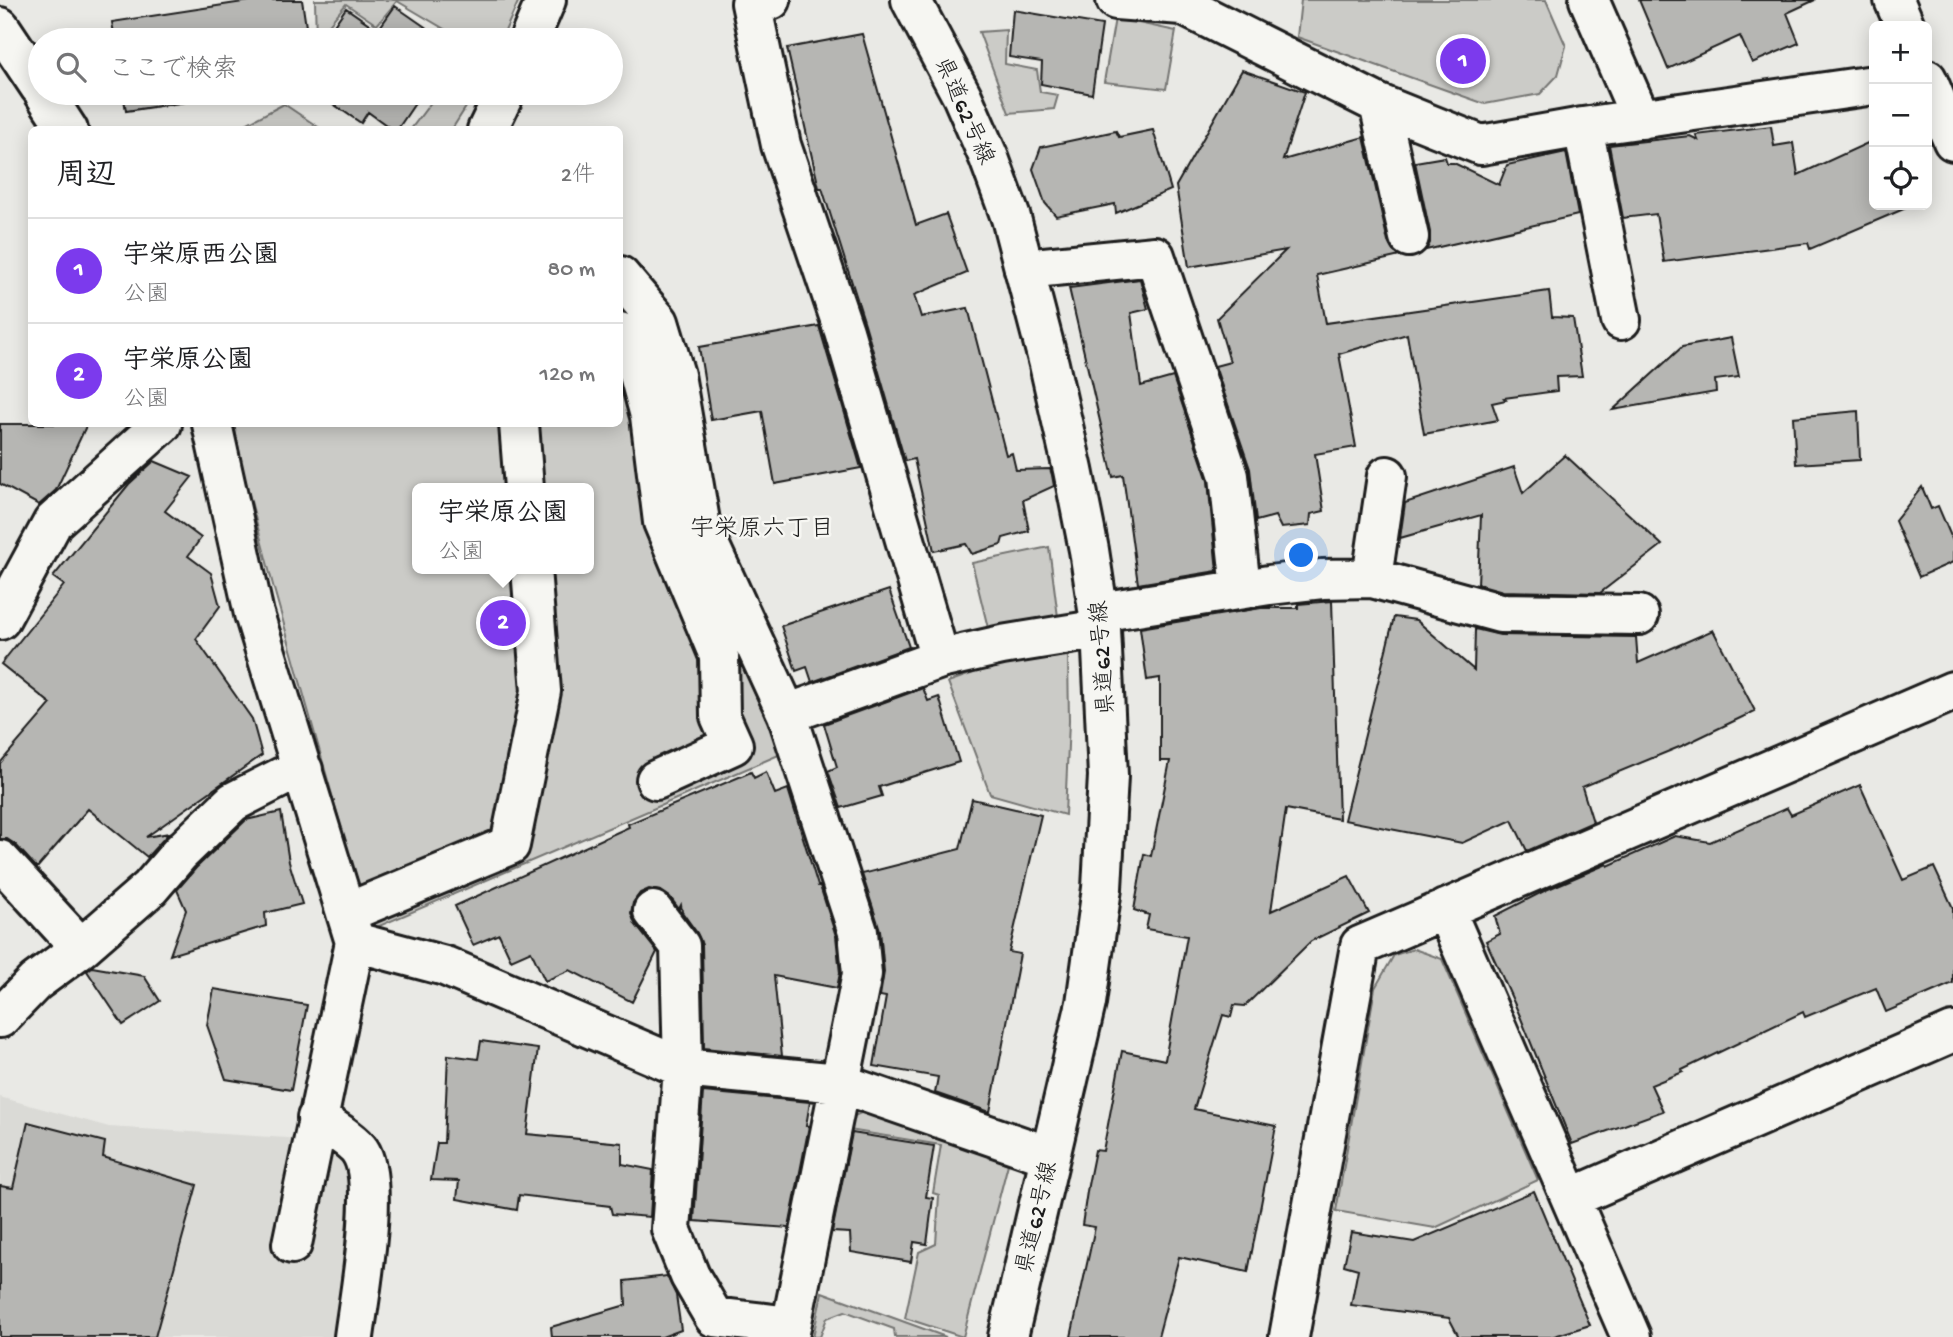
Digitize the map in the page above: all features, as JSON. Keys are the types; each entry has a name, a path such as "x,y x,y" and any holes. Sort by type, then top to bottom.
{"street":[{"path":"534,28 546,0"},
{"path":"771,0 751,3 781,145 844,331 940,659"},
{"name":"県道62号線","path":"911,0 962,96 1011,218 1073,470 1100,621 1108,776 1102,888 1086,1003 1008,1337"},
{"path":"1115,0 1182,5 1379,104 1481,145 1583,127 1869,86"},
{"path":"1589,0 1641,119"},
{"path":"1894,0 1903,21"},
{"path":"0,27 28,69"},
{"path":"1929,84 1953,141"},
{"path":"1379,104 1409,237"},
{"path":"52,105 65,126"},
{"path":"491,126 500,105"},
{"path":"1583,127 1621,320"},
{"path":"1024,269 1155,256 1229,476 1241,589"},
{"path":"623,280 659,322 675,375 701,527 787,714 858,932 862,974 790,1332 714,1317 690,1276 671,1229 683,1068 680,946 653,911"},
{"path":"623,336 632,348 650,416 663,522 719,656 720,716 733,746 656,780"},
{"path":"0,620 53,522 159,427"},
{"path":"213,427 254,614 351,927 292,1244"},
{"path":"519,427 524,483"},
{"path":"1372,578 1387,476"},
{"path":"351,927 510,845 541,691 531,574"},
{"path":"787,714 940,659 1241,589 1322,579 1372,578 1500,613 1639,615"},
{"path":"1289,1337 1360,946 1953,691"},
{"path":"0,1018 35,982 81,948 150,888 180,853 233,802 282,777 303,770"},
{"path":"0,860 81,948"},
{"path":"1446,909 1630,1337"},
{"path":"351,927 683,1068 839,1083 1049,1156"},
{"path":"1571,1198 1953,1032"},
{"path":"317,1118 360,1150 369,1177 354,1337"}],"shaded area":[{"path":"315,0 519,0 506,28 443,28 397,1 377,25 346,4 326,28 316,28"},
{"path":"1301,0 1546,0 1566,46 1558,75 1540,94 1485,104 1297,37"},
{"path":"1115,18 1176,31 1166,89 1104,82"},
{"path":"1006,30 1005,64 1037,70 1040,92 1058,95 1054,109 1009,113 979,32"},
{"path":"285,105 317,126 242,126"},
{"path":"429,105 467,105 454,126 413,126"},
{"path":"623,324 714,600 781,754 370,930 243,471 235,427 623,427"},
{"path":"1049,547 1058,617 989,632 972,563"},
{"path":"1068,656 1069,721 1065,815 990,794 948,682 1002,663"},
{"path":"1414,949 1442,959 1538,1180 1435,1228 1336,1211 1375,988 1394,955"},
{"path":"0,1097 109,1127 288,1138 352,1152 358,1337 0,1337"},
{"path":"869,1109 1008,1164 963,1337 905,1318 919,1252 936,1244 939,1195 933,1193 941,1145 849,1130 850,1118"},
{"path":"822,1292 946,1337 895,1337 894,1329 845,1311 827,1318 820,1337 813,1337"}],"building":[{"path":"256,0 302,0 306,28 113,28 112,22"},
{"path":"1639,0 1815,0 1787,13 1799,43 1752,63 1740,36 1668,69"},
{"path":"395,6 427,28 379,28"},
{"path":"346,8 375,28 332,28"},
{"path":"1013,10 1102,25 1092,94 1041,84 1042,62 1009,57"},
{"path":"862,34 916,225 946,214 967,273 914,295 921,317 968,308 1006,455 1012,453 1016,470 1050,469 1052,475 1054,486 1023,500 1029,531 1003,538 1001,545 972,554 966,544 934,551 914,459 905,461 865,324 822,188 819,188 787,48"},
{"path":"1242,70 1305,92 1283,160 1364,137 1388,242 1400,256 1317,275 1326,323 1549,291 1552,317 1573,318 1582,376 1556,377 1557,391 1504,398 1506,400 1492,403 1498,420 1424,434 1407,334 1339,354 1356,447 1315,454 1324,511 1311,514 1310,525 1281,528 1275,516 1256,521 1250,469 1215,366 1230,362 1217,318 1286,250 1189,267 1176,186"},
{"path":"125,105 166,105 126,111"},
{"path":"335,105 414,105 400,126 387,126 368,112 361,123"},
{"path":"1771,126 1774,146 1793,143 1798,175 1869,142 1869,210 1901,210 1810,249 1808,243 1664,262 1656,214 1623,218 1609,145 1690,136 1698,140 1696,135"},
{"path":"1153,130 1171,190 1116,213 1115,204 1056,216 1045,203 1033,169 1041,147 1116,131 1119,137"},
{"path":"1566,152 1578,215 1426,250 1430,243 1430,232 1415,162 1445,157 1447,163 1454,163 1499,185 1507,165"},
{"path":"1140,279 1148,309 1131,313 1141,386 1173,377 1208,481 1217,571 1138,584 1123,475 1113,477 1069,288"},
{"path":"819,326 861,468 775,484 762,411 711,420 699,347"},
{"path":"1731,338 1739,377 1715,380 1716,392 1613,410 1682,347"},
{"path":"1858,411 1860,460 1796,464 1793,417"},
{"path":"0,424 86,427 56,490 39,505 0,484"},
{"path":"1565,455 1662,545 1600,593 1503,591 1478,584 1481,515 1400,538 1405,503 1514,467 1523,493"},
{"path":"154,461 192,477 165,511 201,538 188,556 211,573 220,606 196,639 252,719 262,755 146,837 169,833 147,857 88,809 37,868 16,845 7,839 0,839 0,763 51,704 1,664 64,585 53,577 129,484"},
{"path":"1922,487 1931,509 1938,506 1953,541 1953,562 1919,577 1895,521"},
{"path":"889,590 909,647 812,682 807,667 796,671 781,626"},
{"path":"1332,601 1339,819 1286,809 1271,911 1349,876 1369,913 1311,941 1245,1006 1234,1005 1231,1017 1223,1015 1194,1109 1276,1126 1248,1272 1179,1257 1158,1337 1071,1337 1095,1227 1082,1225 1088,1185 1095,1150 1103,1151 1122,1051 1165,1060 1187,936 1146,929 1149,915 1134,910 1144,854 1151,856 1170,761 1160,761 1160,678 1147,680 1140,628 1261,608 1298,608 1298,604"},
{"path":"1394,617 1416,620 1474,670 1475,629 1500,635 1636,637 1638,663 1713,630 1755,711 1684,745 1582,787 1593,822 1527,851 1512,820 1462,843 1344,820"},
{"path":"923,688 928,701 939,697 959,762 879,787 882,796 841,808 828,771 837,767 824,724"},
{"path":"751,772 754,778 766,772 775,794 788,789 836,936 840,973 837,988 774,976 782,1056 704,1048 702,945 682,912 681,905 679,909 670,897 661,891 649,889 640,893 633,903 631,913 635,924 657,952 632,1002 570,970 545,981 531,951 511,960 499,934 473,945 455,906 629,827 628,824"},
{"path":"1860,785 1903,880 1934,867 1953,908 1953,983 1886,1012 1876,988 1805,1017 1803,1012 1682,1070 1683,1072 1651,1085 1663,1111 1572,1144 1486,941 1500,934 1495,916 1546,890 1675,836 1710,842 1787,808 1791,815"},
{"path":"972,799 1041,815 1009,952 1020,954 990,1112 935,1093 938,1077 874,1066 886,997 880,996 884,972 880,930 862,874 960,849"},
{"path":"281,812 289,862 302,904 265,913 266,926 170,955 186,910 177,890 246,820"},
{"path":"92,967 144,976 160,1001 123,1025 87,971"},
{"path":"214,989 307,1005 291,1090 226,1079 207,1025"},
{"path":"481,1041 538,1049 527,1134 622,1143 622,1164 653,1170 650,1217 612,1214 610,1206 519,1195 517,1210 457,1199 459,1181 431,1180 437,1143 444,1143 448,1055 478,1059"},
{"path":"703,1092 810,1102 806,1126 809,1126 789,1228 694,1221"},
{"path":"28,1122 105,1142 103,1157 197,1185 155,1337 0,1337 0,1186 13,1188"},
{"path":"852,1133 934,1146 926,1197 933,1198 927,1244 914,1242 911,1262 851,1252 850,1233 832,1232"},
{"path":"1534,1191 1590,1325 1551,1337 1459,1337 1449,1318 1351,1305 1358,1269 1344,1265 1351,1232 1414,1242"},
{"path":"667,1276 676,1295 681,1330 662,1337 552,1337 551,1327 626,1305 625,1281"}],"place":[{"name":"宇栄原西公園","path":"1463,61"},
{"name":"宇栄原公園","path":"503,623"}],"district":[{"name":"宇栄原六丁目","path":"762,527"}]}
